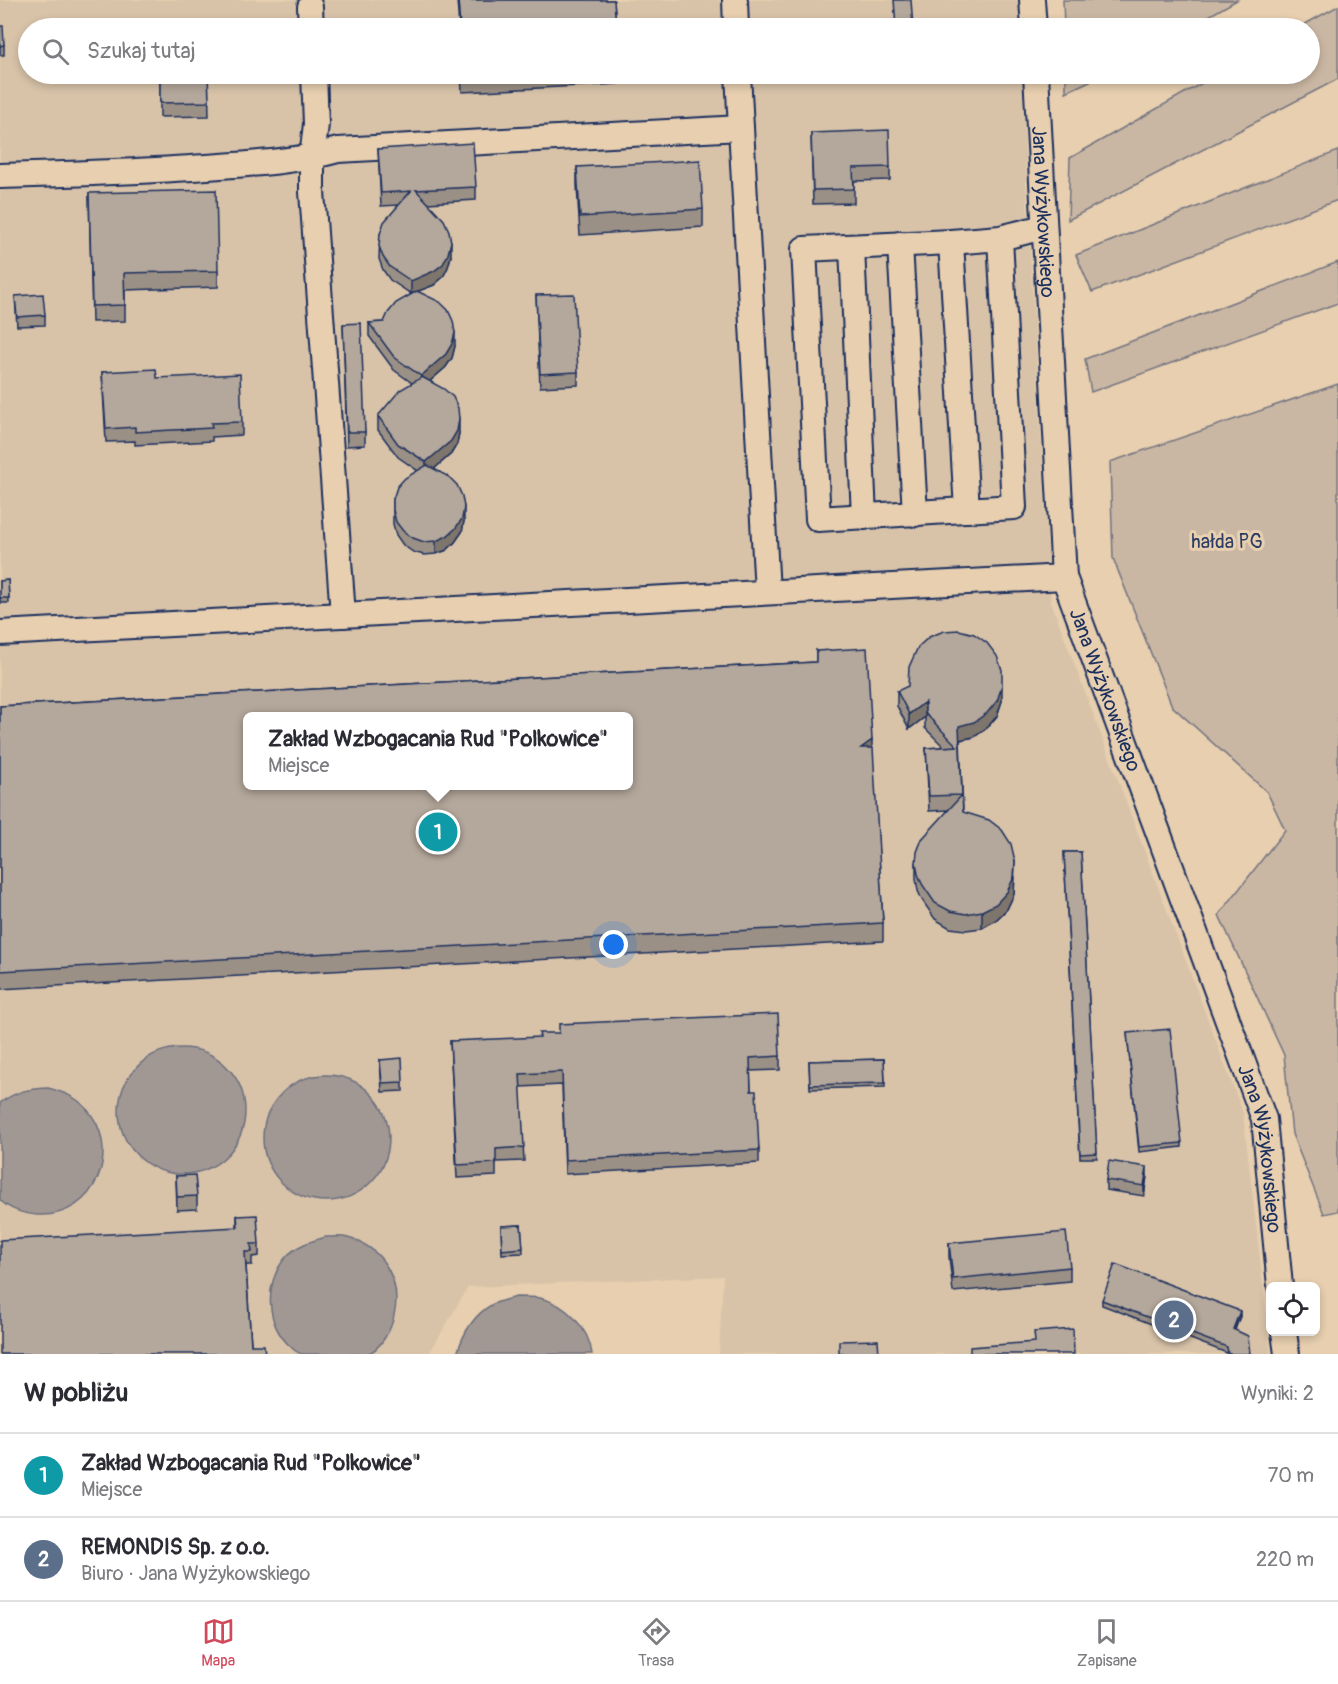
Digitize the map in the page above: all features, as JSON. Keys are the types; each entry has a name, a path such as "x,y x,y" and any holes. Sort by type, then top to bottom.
{"street":[{"path":"735,0 736,18"},
{"path":"1032,0 1033,18"},
{"path":"314,84 316,123 312,158 312,192 343,615"},
{"path":"739,84 767,592"},
{"name":"Jana Wyżykowskiego","path":"1037,84 1064,577 1264,1119 1280,1282"},
{"path":"0,176 117,173 276,162 312,158 338,150 741,128"},
{"path":"1000,238 1014,507 818,519 804,249 1000,238 1044,227"},
{"path":"951,242 967,510"},
{"path":"900,244 915,514"},
{"path":"852,247 864,517"},
{"path":"0,633 1064,577"},
{"path":"1285,1336 1287,1354"}],"shaded area":[{"path":"0,0 1019,0 1020,18 18,18 18,84 1022,84 1051,602 1243,1113 1266,1311 1266,1336 1269,1336 1271,1354 719,1354 723,1276 468,1287 429,1354 0,1354"},
{"path":"182,1048 206,1052 227,1066 241,1087 245,1111 241,1135 227,1156 206,1170 182,1174 158,1170 137,1156 123,1135 119,1111 123,1087 137,1066 158,1052"},
{"path":"326,1075 350,1079 371,1093 385,1114 389,1138 385,1162 371,1183 350,1197 326,1201 302,1197 281,1183 267,1162 263,1138 267,1114 281,1093 302,1079"},
{"path":"48,1088 73,1097 85,1107 97,1124 102,1142 103,1160 98,1178 89,1193 75,1205 58,1213 38,1215 13,1209 0,1200 0,1103 22,1091"},
{"path":"326,1237 348,1238 371,1249 387,1268 392,1279 396,1303 393,1320 380,1344 366,1354 302,1354 282,1338 276,1327 270,1303 274,1279 279,1267 295,1249"},
{"path":"516,1297 540,1298 550,1301 567,1312 581,1326 592,1354 457,1354 462,1339 474,1319 493,1304"}],"green space":[{"path":"1063,0 1237,0 1206,18 1064,18"},
{"path":"1338,6 1338,79 1068,220 1070,158 1200,84 1320,84 1320,18 1316,18"},
{"path":"1066,84 1083,84 1066,92"},
{"path":"1338,151 1338,200 1092,292 1076,255"},
{"path":"1338,262 1338,303 1091,392 1085,359"},
{"name":"hałda PG","path":"1338,384 1338,1211 1324,1214 1292,1134 1284,1055 1219,915 1285,830 1267,792 1172,706 1113,558 1110,462"}],"building":[{"path":"458,0 614,0 615,18 459,18"},
{"path":"894,0 911,0 912,18 895,18"},
{"path":"0,26 3,26 4,45 0,46"},
{"path":"160,84 208,84 209,102 160,103"},
{"path":"889,130 890,167 853,168 854,189 813,190 811,133"},
{"path":"473,143 476,187 416,190 444,220 451,242 443,264 434,271 411,281 390,267 379,246 384,222 411,191 381,193 378,149"},
{"path":"700,160 703,209 580,217 577,167"},
{"path":"216,190 218,271 124,273 125,305 92,306 89,193"},
{"path":"417,291 440,302 448,310 455,333 446,354 421,376 394,357 369,323 384,322 396,303"},
{"path":"43,294 45,315 17,317 15,296"},
{"path":"574,294 578,372 540,374 536,295"},
{"path":"361,323 365,432 347,432 343,324"},
{"path":"156,369 157,378 240,374 242,422 211,423 212,428 135,432 135,427 106,429 102,372"},
{"path":"422,377 444,389 453,397 458,408 459,419 457,431 451,441 426,462 398,444 378,416 400,390"},
{"path":"427,465 449,477 457,485 464,507 462,519 447,536 436,541 424,542 403,531 396,522 393,499 397,487 405,478"},
{"path":"8,580 9,598 0,598 0,581"},
{"path":"959,630 974,634 987,643 997,656 1002,670 1002,686 997,701 987,713 974,722 959,726 962,795 929,796 926,748 957,746 925,713 925,702 909,714 897,691 908,686 909,667 918,647 929,637 944,631"},
{"path":"867,648 872,740 861,748 873,748 883,923 0,971 0,706 816,662 816,651"},
{"path":"962,795 963,812 989,820 1002,830 1011,844 1015,861 1014,877 1007,892 996,904 982,911 966,914 950,911 935,903 922,884 916,863 922,839"},
{"path":"1064,852 1081,852 1097,1153 1080,1154"},
{"path":"778,1014 780,1056 750,1058 751,1091 756,1091 759,1150 565,1160 562,1072 520,1074 524,1147 496,1149 496,1163 457,1165 450,1041 540,1037 539,1033 559,1033 559,1024"},
{"path":"1170,1029 1182,1143 1139,1147 1127,1033"},
{"path":"402,1058 403,1082 382,1083 380,1060"},
{"path":"884,1059 885,1083 810,1085 809,1061"},
{"path":"1109,1161 1147,1167 1144,1186 1106,1180"},
{"path":"195,1175 197,1196 177,1197 176,1176"},
{"path":"257,1215 259,1244 251,1244 252,1252 245,1252 251,1345 264,1345 265,1354 0,1354 0,1240 238,1227 237,1216"},
{"path":"521,1225 523,1248 502,1250 501,1226"},
{"path":"1066,1232 1070,1267 953,1279 949,1243"},
{"path":"1115,1264 1240,1311 1233,1329 1248,1336 1250,1354 1228,1354 1227,1347 1102,1300"},
{"path":"1073,1329 1074,1354 970,1354 970,1347 1035,1342 1034,1332"},
{"path":"878,1340 879,1354 839,1354 839,1341"}],"place":[{"name":"Zakład Wzbogacania Rud \"Polkowice\"","path":"438,832"},
{"name":"REMONDIS Sp. z o.o.","path":"1174,1320"}]}
